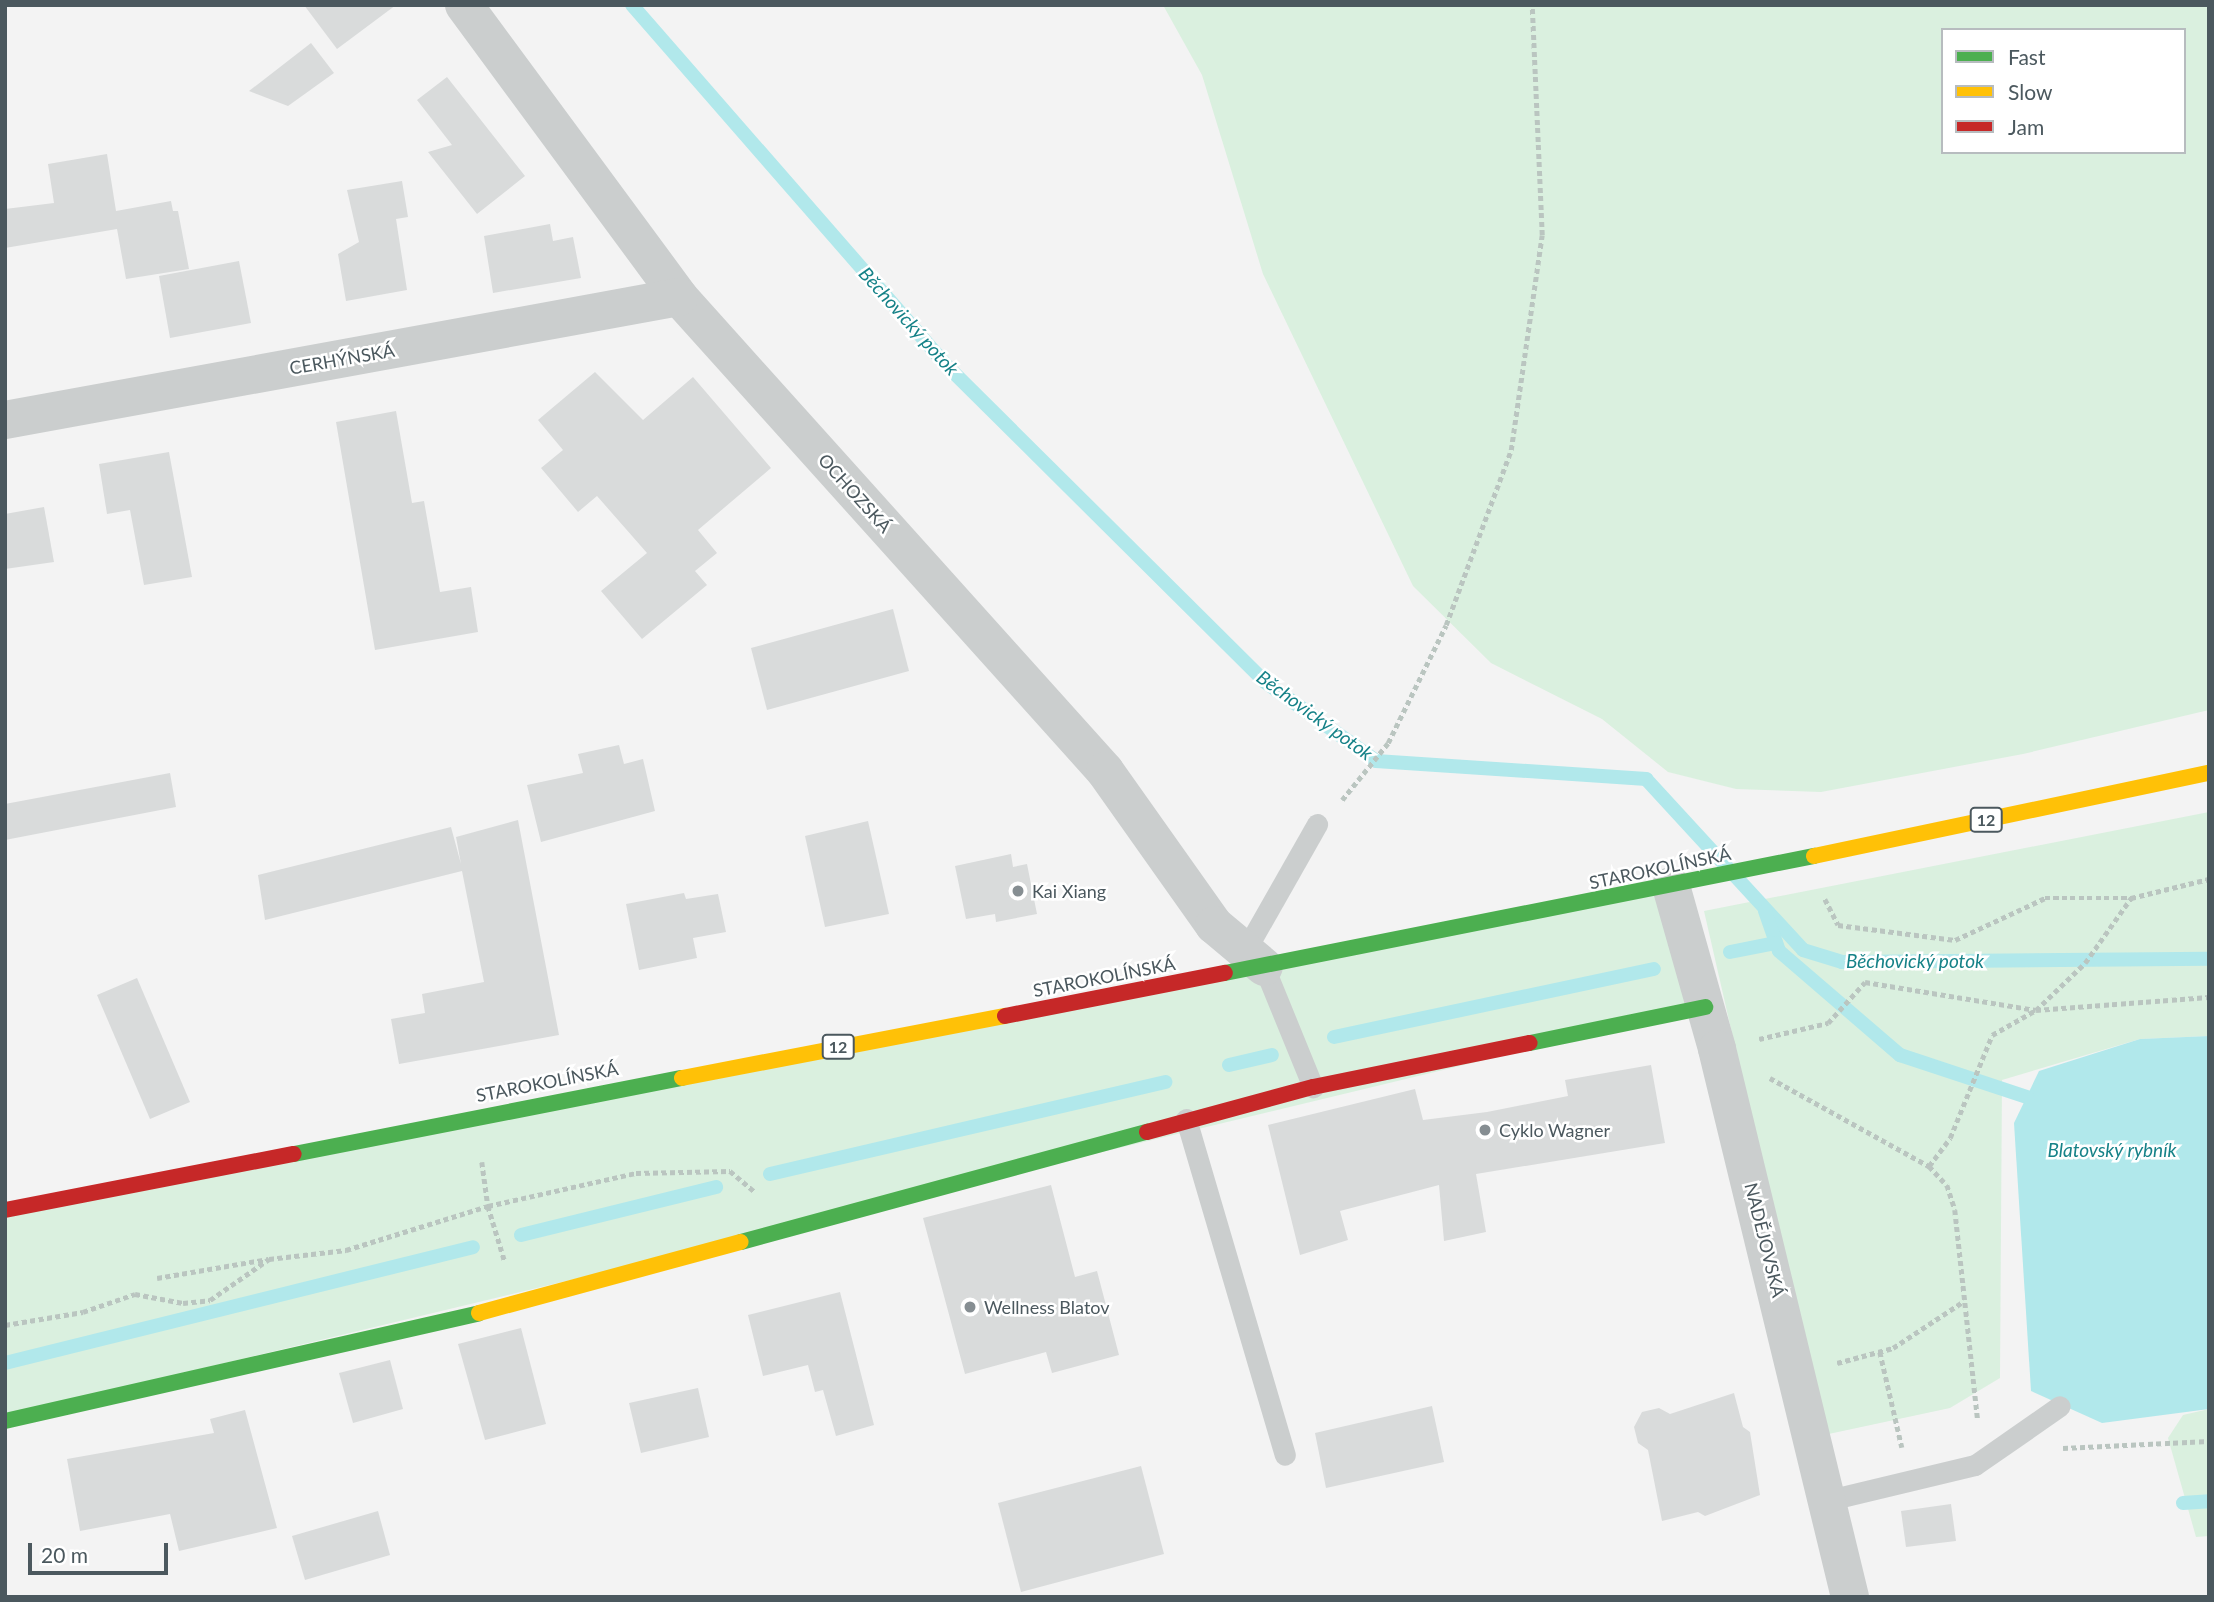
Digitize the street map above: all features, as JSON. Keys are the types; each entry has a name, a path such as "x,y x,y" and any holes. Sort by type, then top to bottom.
{"main road":[{"name":"STAROKOLÍNSKÁ","path":"5,1210 1255,959 1671,887 2209,773"},
{"path":"5,1421 523,1301 1186,1119 1313,1087 1705,1007"}],"street":[{"name":"OCHOZSKÁ","path":"464,5 679,297 1105,771 1214,925 1255,959"},
{"name":"CERHÝNSKÁ","path":"5,420 679,297"},
{"name":"NADĚJOVSKÁ","path":"1671,887 1717,1049 1829,1500 1850,1597"}],"lane":[{"path":"1313,1087 1255,959 1317,824"},
{"path":"1186,1119 1285,1455"},
{"path":"1829,1500 1910,1481 1990,1455 2060,1406"}],"path":[{"path":"1360,781 1388,743 1446,625 1511,450 1542,235 1532,5"},
{"path":"1804,858 1838,925 1955,940 2045,898 2130,898 2209,879"},
{"path":"1929,1166 1950,1138 1992,1035 2036,1010 2085,963 2130,898"},
{"path":"1717,1049 1828,1023 1865,982 2036,1010 2209,997"},
{"path":"1717,1049 1929,1166 1947,1185 1955,1210 1964,1301 1990,1455 2209,1441"},
{"path":"157,1278 269,1259 346,1250 488,1206 636,1173 730,1171 785,1230"},
{"path":"483,1179 498,1246 523,1301"},
{"path":"5,1325 83,1312 135,1294 183,1303 210,1300 269,1259"},
{"path":"1798,1373 1880,1352 1964,1301"},
{"path":"1880,1352 1910,1481"}],"green space":[{"path":"1163,5 2209,5 2209,710 2023,754 1821,792 1736,789 1668,772 1602,719 1491,663 1413,586 1263,274 1202,75"},
{"path":"2209,812 2209,1036 2140,1039 2002,1080 2000,1378 1950,1408 1824,1435 1704,911"},
{"path":"1671,886 1705,1007 5,1416 5,1212"},
{"path":"2209,1409 2209,1536 2196,1537 2168,1438 2183,1415"}],"water":[{"name":"Blatovský rybník","path":"2209,1036 2209,1409 2102,1423 2031,1391 2014,1123 2039,1071 2140,1039"}],"building":[{"path":"304,5 396,5 337,49"},
{"path":"311,43 334,73 288,106 249,91"},
{"path":"447,77 525,176 477,214 428,152 452,145 417,100"},
{"path":"107,154 116,211 171,201 173,211 178,211 189,269 126,279 117,229 5,248 5,209 54,203 48,164"},
{"path":"402,181 408,217 396,219 407,290 346,301 338,254 359,242 347,190"},
{"path":"550,224 553,241 573,237 581,278 493,293 484,236"},
{"path":"239,261 251,323 170,338 159,276"},
{"path":"595,372 643,420 693,377 771,468 698,530 717,553 695,571 707,585 642,639 601,591 647,553 597,496 578,512 541,468 563,450 538,420"},
{"path":"396,411 412,503 424,501 440,592 471,587 478,632 375,650 336,422"},
{"path":"169,452 192,577 144,585 130,510 107,514 99,464"},
{"path":"44,507 54,562 5,569 5,514"},
{"path":"893,609 909,671 767,710 751,648"},
{"path":"619,745 624,764 643,759 655,811 541,842 527,785 583,773 578,754"},
{"path":"170,773 176,807 5,840 5,804"},
{"path":"518,820 559,1035 399,1064 391,1019 425,1013 422,994 484,982 462,871 265,920 258,875 451,827 461,864 456,837"},
{"path":"868,821 889,914 825,927 805,836"},
{"path":"1011,854 1013,867 1027,864 1037,914 996,922 995,914 966,919 955,866"},
{"path":"684,893 686,899 718,894 726,932 693,938 697,958 639,970 626,904"},
{"path":"137,978 190,1102 150,1119 97,995"},
{"path":"1651,1065 1665,1143 1476,1174 1486,1232 1444,1241 1439,1185 1340,1211 1348,1240 1300,1255 1268,1125 1415,1089 1423,1120 1487,1112 1568,1096 1565,1080"},
{"path":"1051,1185 1075,1277 1097,1271 1119,1355 1052,1373 1046,1352 965,1374 923,1218"},
{"path":"840,1292 874,1425 836,1436 823,1390 815,1392 808,1365 763,1376 748,1315"},
{"path":"521,1328 546,1424 485,1440 458,1344"},
{"path":"390,1360 403,1409 353,1423 339,1373"},
{"path":"698,1388 709,1437 641,1453 629,1403"},
{"path":"1734,1393 1743,1427 1750,1432 1760,1495 1705,1516 1698,1512 1662,1521 1648,1450 1638,1443 1634,1427 1642,1412 1659,1408 1670,1414"},
{"path":"1432,1406 1444,1462 1326,1488 1315,1433"},
{"path":"245,1410 277,1528 179,1551 170,1514 80,1531 67,1459 214,1433 210,1419"},
{"path":"1141,1466 1164,1554 1021,1592 998,1503"},
{"path":"1951,1504 1956,1541 1906,1547 1901,1511"},
{"path":"378,1511 390,1555 305,1580 292,1536"}],"waterway":[{"name":"Běchovický potok","path":"632,5 944,363 1265,682 1376,761 1646,779 1803,950 1842,962 2209,959"},
{"path":"1765,911 1779,951 1900,1055 2027,1097"},
{"path":"1730,952 1776,943"},
{"path":"1334,1037 1654,969"},
{"path":"1229,1065 1272,1055"},
{"path":"770,1174 1165,1082"},
{"path":"521,1235 716,1187"},
{"path":"5,1363 473,1247"},
{"path":"2183,1503 2209,1501"}],"traffic: fast":[{"path":"1225,973 1814,856"},
{"path":"1530,1043 1705,1007"},
{"path":"294,1154 682,1078"},
{"path":"741,1242 1147,1132"},
{"path":"5,1421 479,1313"}],"traffic: slow":[{"path":"1814,856 2209,773"},
{"path":"682,1078 1005,1016"},
{"path":"479,1313 741,1242"}],"traffic: jam":[{"path":"1005,1016 1225,973"},
{"path":"1147,1132 1313,1087 1530,1043"},
{"path":"5,1210 294,1154"}],"place":[{"name":"Kai Xiang","path":"1018,891"},
{"name":"Cyklo Wagner","path":"1485,1130"},
{"name":"Wellness Blatov","path":"970,1307"}]}
